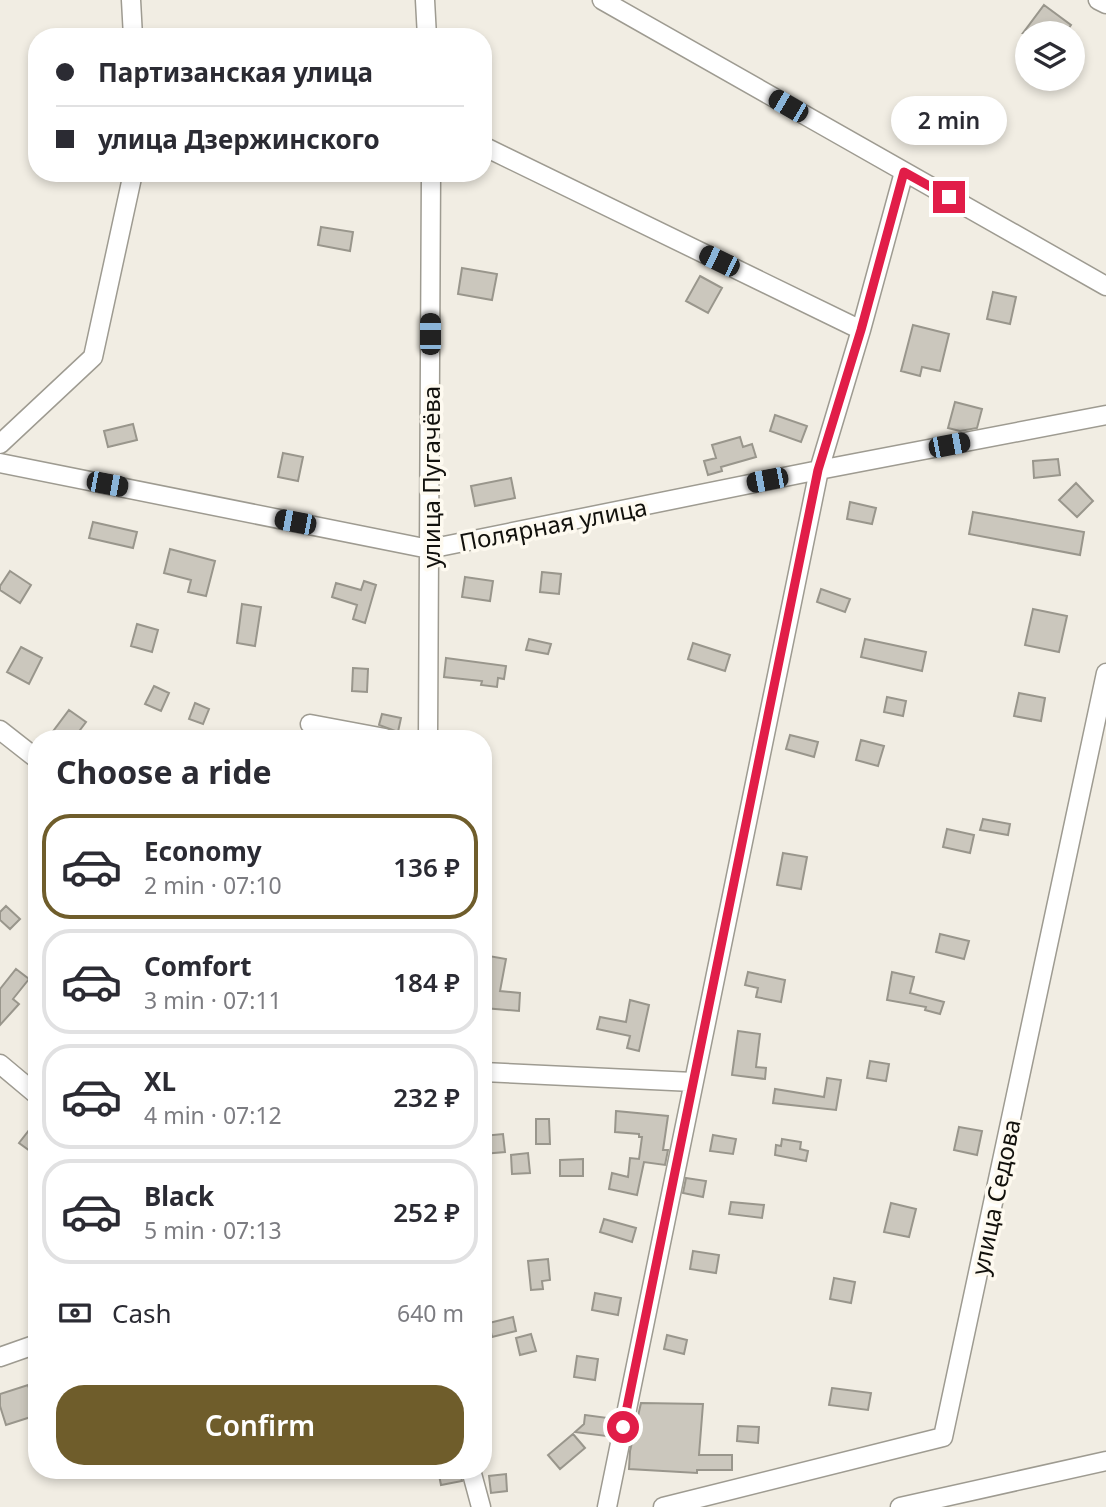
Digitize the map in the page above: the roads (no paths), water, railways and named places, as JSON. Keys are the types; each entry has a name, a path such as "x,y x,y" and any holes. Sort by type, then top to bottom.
{"street":[{"path":"131,0 133,28"},
{"path":"425,0 427,28"},
{"path":"601,0 1106,286"},
{"path":"1098,0 1106,4"},
{"path":"492,150 861,330"},
{"path":"607,1507 818,470 861,330 904,172"},
{"path":"0,444 93,356 131,182"},
{"name":"улица Пугачёва","path":"428,730 431,182"},
{"name":"Полярная улица","path":"0,463 429,549 1106,415"},
{"name":"улица Седова","path":"663,1507 943,1437 1106,673"},
{"path":"310,724 342,730"},
{"path":"0,730 28,752"},
{"path":"0,1064 28,1087"},
{"path":"492,1072 693,1082"},
{"path":"0,1357 28,1347"},
{"path":"900,1507 1106,1461"},
{"path":"473,1479 481,1507"}]}
